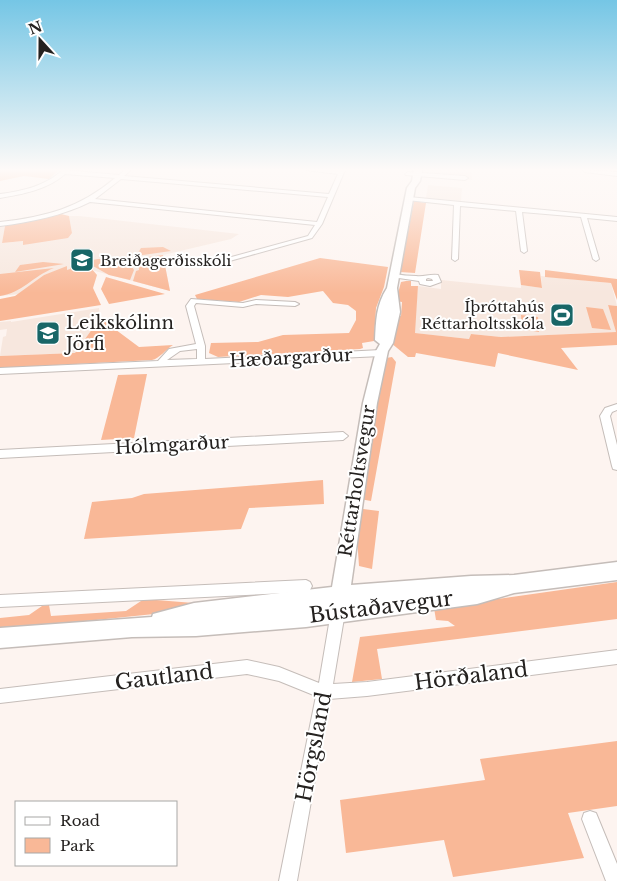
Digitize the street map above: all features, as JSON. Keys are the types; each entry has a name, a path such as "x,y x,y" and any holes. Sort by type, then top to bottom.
{"street":[{"path":"0,224 59,211"},
{"path":"195,211 319,224"},
{"path":"208,265 304,239 314,234 325,211"},
{"name":"Réttarholtsvegur","path":"339,604 370,403 381,352 387,343 394,312 393,282 407,211"},
{"path":"455,259 457,211"},
{"path":"519,211 524,251"},
{"path":"542,211 617,219"},
{"path":"583,215 596,259"},
{"path":"393,282 421,279"},
{"path":"200,362 201,346 190,306 194,301 243,305 256,302 295,304"},
{"path":"160,364 164,356 169,352 201,346"},
{"name":"Hæðargarður","path":"0,371 381,352"},
{"path":"617,407 608,410 604,416 614,441 617,466"},
{"name":"Hólmgarður","path":"0,454 343,436"},
{"name":"Bústaðavegur","path":"0,638 132,627 196,626 247,622 339,604 477,595 514,584 617,571"},
{"name":"Bústaðavegur","path":"132,627 306,586"},
{"name":"Bústaðavegur","path":"0,601 152,593 257,597 339,604"},
{"path":"247,622 254,618 258,612 257,597"},
{"name":"Hörgsland","path":"288,881 330,664 339,604"},
{"name":"Hörðaland","path":"324,692 367,689 617,657"},
{"name":"Gautland","path":"0,696 247,667 278,674 324,692"},
{"path":"590,819 615,881"}],"shaded area":[{"name":"Breiðagerðisskóli","path":"69,216 239,234 231,239 163,255 170,291 95,271 91,268 70,269 64,280 67,267 44,275 19,294 0,296 0,227 5,226 2,243 24,241 23,245 72,233"},
{"path":"541,276 611,283 617,306 608,305 616,332 501,337 471,334 469,339 414,333 418,286 441,289 441,280 521,288 521,285 542,288"},
{"name":"Leikskólinn Jörfi","path":"99,308 100,318 75,353 0,356 3,337 6,336 7,329 0,330 0,322 11,322"}],"green space":[{"path":"412,211 425,211 415,273 400,272"},
{"path":"61,214 69,216 72,233 68,238 23,245 23,241 2,243 5,226"},
{"path":"163,247 171,251 136,256 141,248"},
{"path":"163,255 170,291 133,281 136,271 139,270 138,260 134,259"},
{"path":"320,258 388,267 384,287 376,308 374,341 362,343 363,348 360,349 218,357 209,353 211,343 258,342 283,335 349,333 356,320 356,311 348,305 333,303 323,291 288,297 261,295 239,302 197,299 195,295"},
{"path":"98,259 128,259 134,270 130,280 109,275 93,266 76,263"},
{"path":"43,262 64,264 15,272 20,265"},
{"path":"78,265 91,268 97,275 93,288 101,305 0,321 0,299 15,296 44,275 67,266 67,270 71,266"},
{"path":"54,268 21,288 0,296 0,274"},
{"path":"519,270 540,272 542,288 521,285"},
{"path":"545,270 617,279 617,300 611,283 545,277"},
{"path":"106,277 165,294 109,304 101,289"},
{"path":"411,281 411,286 418,286 415,333 469,339 471,334 501,337 616,332 608,305 617,306 617,345 561,348 578,370 498,353 495,367 416,353 415,357 408,357 391,343 397,316 401,316 402,302 396,301 401,282"},
{"path":"586,307 603,309 611,330 592,328"},
{"path":"521,315 538,317 539,332 522,329"},
{"path":"100,318 139,347 173,345 152,360 0,368 0,356 75,353"},
{"path":"392,357 396,362 371,501 360,499 382,371 386,358"},
{"path":"147,374 134,438 101,440 118,375"},
{"path":"323,480 324,504 249,508 241,529 84,539 92,502 132,498 144,494"},
{"path":"363,509 379,511 372,569 359,566 357,537"},
{"path":"617,582 617,619 377,649 382,679 352,682 360,637 455,626 448,621 436,620 434,608"},
{"path":"144,599 231,606 0,630 0,618 29,615 42,606 49,605 51,616 126,611"},
{"path":"617,741 617,806 568,813 584,858 453,877 444,840 346,853 340,800 485,780 480,759"}],"place":[{"name":"Breiðagerðisskóli","path":"82,260"},
{"name":"Íþróttahús Réttarholtsskóla","path":"562,315"},
{"name":"Leikskólinn Jörfi","path":"48,333"}]}
